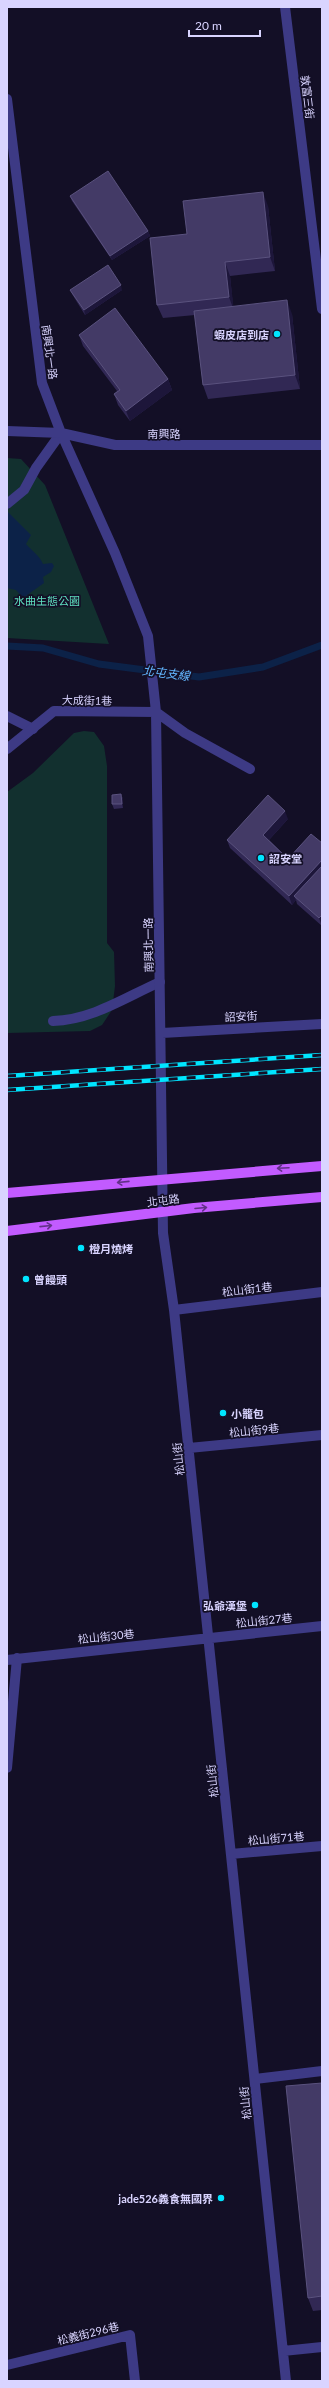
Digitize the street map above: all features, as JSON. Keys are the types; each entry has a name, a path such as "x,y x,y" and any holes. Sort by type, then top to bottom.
{"main road":[{"name":"北屯路","path":"7,1194 162,1178 322,1166"},
{"name":"北屯路","path":"7,1231 162,1213 322,1197"}],"street":[{"name":"敦富三街","path":"285,7 322,309"},
{"name":"南興北一路","path":"7,99 42,383 61,433 115,553 148,636 156,712 162,1032 160,1103 162,1178"},
{"name":"南興路","path":"7,431 61,433 115,445 322,445"},
{"path":"7,504 24,490 36,468 61,433"},
{"name":"大成街1巷","path":"7,749 54,711 156,712"},
{"path":"156,712 185,733 250,769"},
{"path":"7,716 33,729"},
{"path":"53,1021 68,1020 94,1014 160,982"},
{"name":"詔安街","path":"162,1032 322,1024"},
{"name":"松山街","path":"162,1178 162,1213 189,1448 286,2381"},
{"name":"松山街1巷","path":"174,1310 322,1292"},
{"name":"松山街9巷","path":"189,1448 322,1435"},
{"name":"松山街27巷","path":"209,1637 322,1626"},
{"name":"松山街30巷","path":"12,1659 209,1637"},
{"path":"7,1768 12,1659"},
{"name":"松山街71巷","path":"231,1854 322,1846"},
{"path":"255,2079 322,2071"},
{"name":"松義街296巷","path":"7,2365 130,2335 135,2381"},
{"path":"283,2351 322,2347"}],"green space":[{"name":"水曲生態公園","path":"7,458 21,459 45,485 109,644 7,638"},
{"path":"84,731 94,732 104,746 107,766 107,943 114,952 115,986 112,1010 102,1025 90,1031 7,1033 7,792 33,773 74,733"}],"water":[{"path":"7,511 31,535 26,544 43,564 52,563 54,566 51,572 43,577 44,583 23,598 16,590 7,588"}],"building":[{"path":"108,171 148,231 110,256 70,196"},
{"path":"263,192 270,257 225,262 229,297 157,305 150,238 187,234 183,201"},
{"path":"108,265 121,285 84,310 70,290"},
{"path":"287,300 295,375 203,385 194,311"},
{"path":"115,308 168,379 126,411 114,394 120,390 79,335"},
{"path":"121,794 122,804 112,804 112,795"},
{"name":"詔安堂","path":"268,795 285,811 263,835 288,859 311,834 322,843 322,860 289,896 227,840"},
{"name":"詔安堂","path":"322,866 322,915 319,918 294,896"},
{"path":"322,2083 322,2296 308,2298 286,2086"}],"waterway":[{"name":"北屯支線","path":"7,646 43,648 99,664 199,677 263,667 322,645"}],"railway":[{"path":"7,1076 322,1055"},
{"path":"7,1090 322,1069"}],"place":[{"name":"蝦皮店到店","path":"277,334"},
{"name":"詔安堂","path":"261,858"},
{"name":"橙月燒烤","path":"81,1248"},
{"name":"曾饅頭","path":"26,1279"},
{"name":"小籠包","path":"223,1413"},
{"name":"弘爺漢堡","path":"255,1605"},
{"name":"jade526義食無國界","path":"221,2198"}]}
